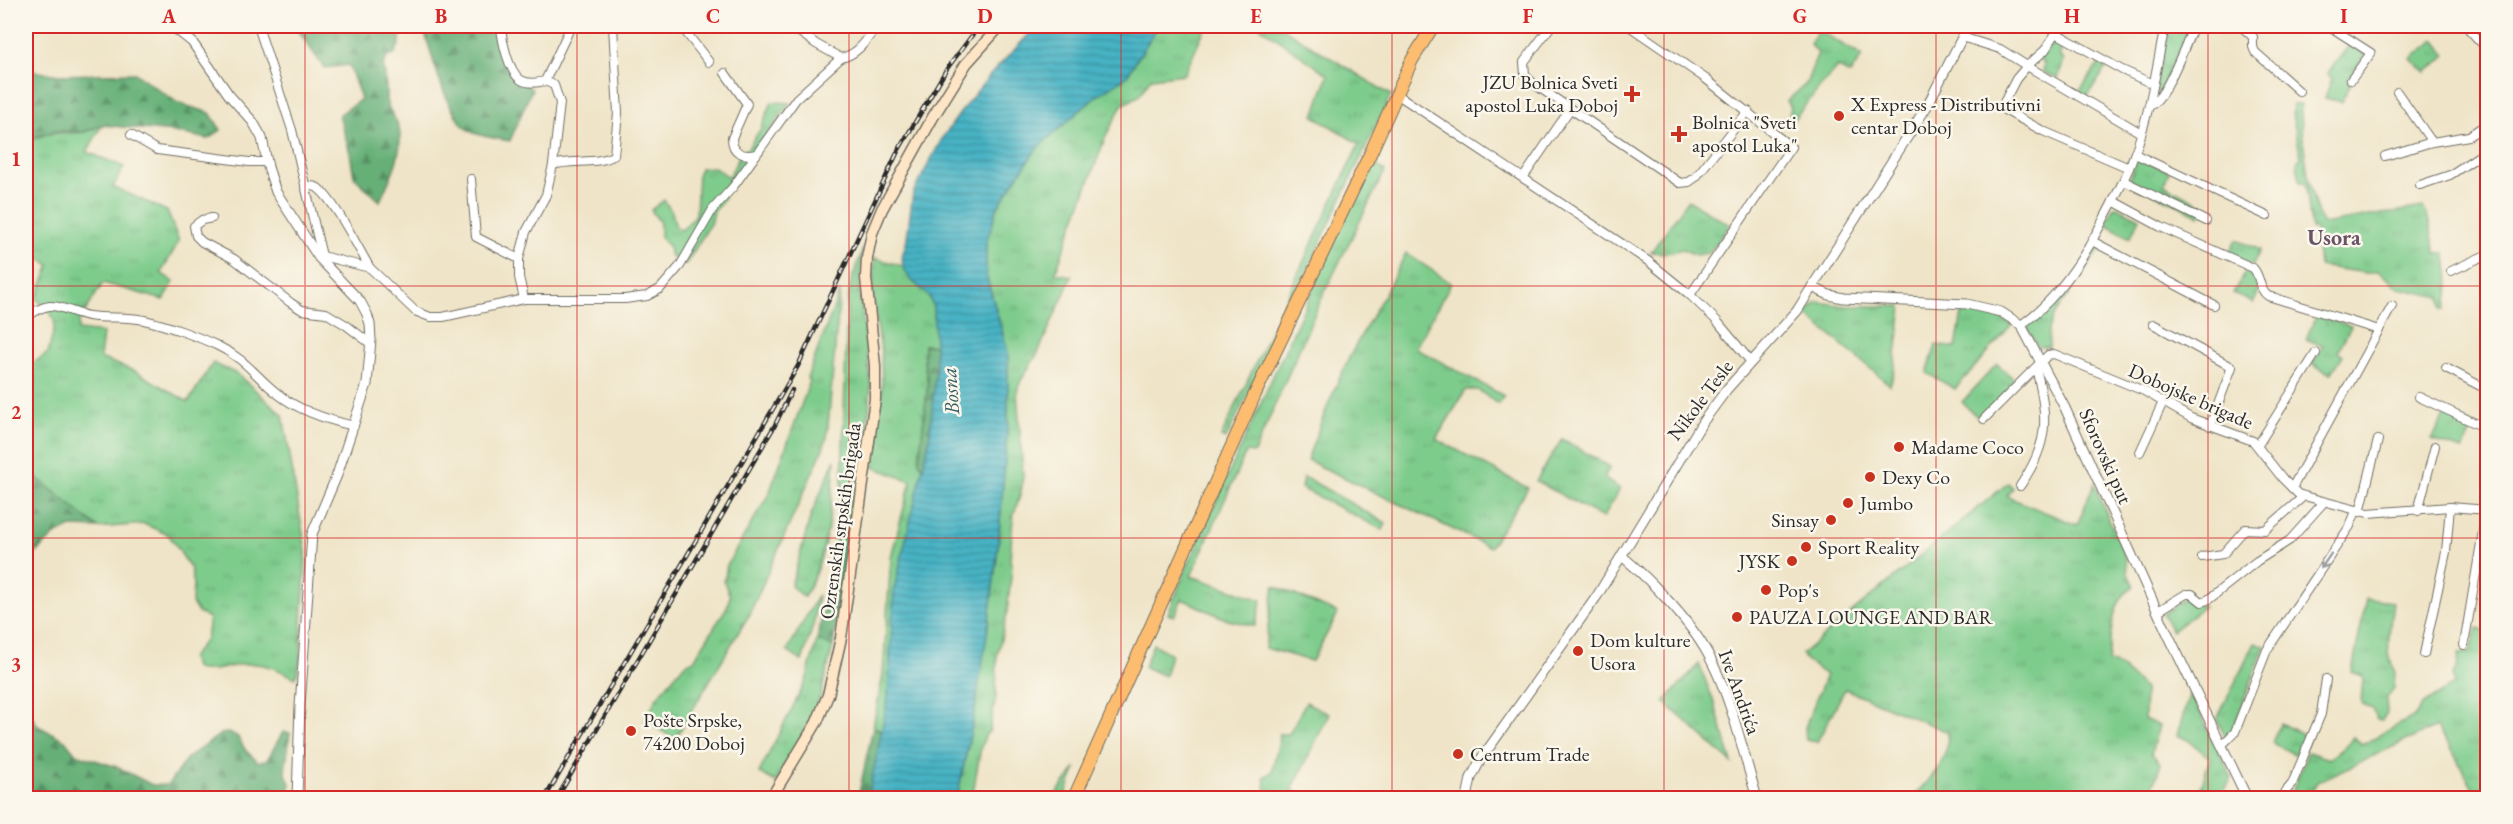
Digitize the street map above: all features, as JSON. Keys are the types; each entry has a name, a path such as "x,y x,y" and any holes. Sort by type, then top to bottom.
{"main road":[{"name":"Ozrenskih srpskih brigada","path":"771,798 818,722 828,695 841,638 875,399 866,278 867,258 873,233 896,183 966,63 1000,26"},
{"path":"1074,798 1255,394 1398,95 1412,60 1433,26"}],"street":[{"path":"172,26 192,42 229,95 253,122 262,138 276,192 320,257 360,301 367,314 371,344 367,384 337,475 312,534 300,706 297,798"},
{"path":"258,26 284,102 320,257"},
{"path":"501,26 516,74 523,81 532,83 545,81 554,85 560,103 553,165 546,195 526,232 519,259 519,277 524,299"},
{"path":"545,81 571,26"},
{"path":"553,165 607,159 614,155 618,113 613,26"},
{"path":"681,26 709,62"},
{"path":"791,26 841,58"},
{"path":"305,186 320,189 331,202 370,268 415,311 430,317 443,317 524,299 625,299 647,296 660,289 680,266 713,209 733,187 796,99 841,58 851,56 860,48 877,26"},
{"path":"1551,26 1524,63 1525,75 1534,84 1680,183 1689,182 1696,177 1748,111"},
{"path":"1629,26 1748,111 1791,147 1690,296"},
{"name":"Nikole Tesle","path":"1467,798 1471,778 1481,759 1584,615 1702,423 1751,362 1797,311 1927,106 1968,26"},
{"path":"1812,287 1843,298 1967,304 2001,312 2021,325 2036,314 2080,263 2124,181 2135,154 2149,106 2165,26"},
{"path":"2149,106 2157,102 2167,85 2194,26"},
{"path":"2241,26 2253,37 2255,52 2300,91"},
{"path":"2329,26 2371,53 2351,80"},
{"path":"2466,26 2487,50"},
{"path":"2129,168 2043,131 2001,108 2016,79 2045,50 2056,33 2122,70 2153,84"},
{"path":"1962,37 2000,49 2141,133"},
{"path":"725,73 747,104 732,144 739,153 748,156 756,154"},
{"path":"2397,92 2432,142"},
{"path":"1398,95 1648,261 1717,321 1751,362"},
{"path":"1523,178 1570,109"},
{"path":"2385,156 2432,142 2469,136 2487,123"},
{"path":"131,135 157,150 249,162 267,162"},
{"path":"2420,184 2450,174 2487,150"},
{"path":"2135,154 2267,216"},
{"path":"471,179 476,237 519,259"},
{"path":"2124,181 2206,221"},
{"path":"2113,201 2161,227 2253,268 2258,275 2262,291 2268,296 2379,330"},
{"path":"212,218 197,222 194,226 196,236 202,242 234,259 302,310 326,314 346,325 371,344"},
{"path":"2092,240 2214,305"},
{"path":"2451,271 2487,254"},
{"path":"320,257 370,268"},
{"path":"26,318 35,310 49,305 89,316 143,320 217,345 246,363 279,395 329,420 354,426"},
{"path":"2292,488 2392,306"},
{"path":"2153,324 2232,367 2211,426"},
{"name":"Sforovski put","path":"2021,325 2247,798"},
{"path":"2258,446 2316,353"},
{"name":"Dobojske brigade","path":"2039,365 2048,355 2054,354 2144,391 2191,418 2246,438 2258,446 2292,488 2304,496 2358,511 2418,511 2450,507 2486,509"},
{"path":"1984,419 2018,382 2039,365"},
{"path":"2020,486 2037,460 2044,438 2043,396 2039,365"},
{"path":"2446,368 2487,390"},
{"path":"2419,397 2487,429"},
{"path":"2140,452 2163,402"},
{"path":"2222,745 2235,732 2267,650 2358,511 2378,440"},
{"path":"2418,511 2435,446"},
{"path":"2202,557 2223,554 2245,529 2265,530 2304,496"},
{"path":"2158,611 2186,594 2192,594 2202,602 2209,599 2257,561 2290,540 2324,502"},
{"path":"2424,654 2446,552 2450,507"},
{"path":"2464,645 2486,509"},
{"name":"Ive Andrića","path":"1622,556 1663,595 1705,649 1725,693 1757,798"},
{"path":"2280,798 2292,784 2321,714 2326,679"}],"green space":[{"path":"295,26 401,26 400,43 394,55 387,57 383,66 387,103 398,125 400,144 396,164 380,201 354,177 339,115 361,99 349,65 324,68"},
{"path":"423,26 495,26 500,46 510,69 532,89 510,141 487,137 464,127 441,85"},
{"path":"1158,26 1206,26 1184,74 1151,78 1139,96 1122,105 1106,136 1055,273 1072,276 1038,353 1021,380 1017,391 1023,474 1021,493 1013,517 1010,560 1012,567 1007,613 997,656 996,697 989,732 981,747 972,798 957,798 972,726 988,628 998,547 1008,422 1008,352 986,275 986,243 998,206 1037,148 1098,95 1126,77"},
{"path":"1259,26 1279,26 1391,95 1226,439 1221,437 1359,144 1314,116 1328,75"},
{"path":"2170,26 2190,26 2160,91 2153,97"},
{"path":"1818,30 1862,56 1850,74 1837,67 1792,121 1789,115 1791,107 1787,101 1806,84 1818,53 1810,44"},
{"path":"2057,39 2063,41 2060,55 2064,60 2058,79 2043,72 2044,63 2039,60"},
{"path":"2435,40 2447,55 2426,72 2411,59"},
{"path":"2351,43 2366,54 2347,80 2351,84 2341,102 2325,98 2332,78 2327,74"},
{"path":"2101,61 2108,65 2087,97 2079,92"},
{"path":"26,70 59,75 135,73 178,103 210,113 221,130 208,139 174,132 102,125 84,132 56,131 37,136 26,144"},
{"path":"772,102 790,103 747,159 743,168 727,184 723,200 714,211 712,221 686,264 671,257 669,247 660,237 660,223 651,210 664,200 672,212 676,228 682,230 696,215 698,172 701,168 713,167 729,177 740,155 749,147 760,130"},
{"path":"2293,104 2301,104 2302,131 2310,184 2323,224 2423,207 2428,218 2436,254 2445,253 2449,282 2445,310 2442,309 2441,297 2399,288 2378,271 2367,273 2319,266 2315,229 2311,229 2306,183 2300,182 2297,163 2301,157 2292,113"},
{"path":"102,125 87,152 124,167 113,187 167,211 179,241 161,273 174,282 164,300 103,283 79,321 78,330 103,333 100,358 137,372 188,402 213,363 237,374 283,415 306,552 300,661 296,678 271,667 256,664 213,670 196,669 191,658 206,639 209,618 198,613 192,603 191,569 169,535 144,524 98,528 26,470 26,368 48,353 54,323 50,312 36,299 50,265 26,250 26,166 31,157 26,145 47,134 83,132"},
{"path":"26,144 31,157 26,166"},
{"path":"2138,158 2169,171 2164,185 2205,206 2200,216 2129,181"},
{"path":"1371,162 1385,171 1323,295 1254,453 1246,452 1191,576 1262,600 1255,626 1228,620 1182,599 1174,616 1168,614 1234,462"},
{"path":"1688,200 1730,225 1709,253 1696,255 1682,249 1667,253 1651,252"},
{"path":"2117,207 2140,218 2130,238 2106,224 2113,208"},
{"path":"2236,240 2260,250 2253,265 2227,256"},
{"path":"2096,246 2101,247 2053,317 2048,330 2049,347 2038,347 2028,326 2074,277"},
{"path":"863,248 859,289 871,383 869,413 854,494 842,486 847,308 851,282"},
{"path":"1406,253 1451,283 1415,348 1504,396 1498,404 1478,390 1466,390 1436,439 1528,488 1490,547 1307,460 1351,354"},
{"path":"875,258 903,266 908,276 921,287 933,306 936,330 936,345 924,345 928,383 919,461 924,469 894,589 888,698 883,731 873,727 883,675 891,557 911,481 873,467 882,385 881,350 872,293"},
{"path":"2247,269 2254,275 2259,292 2253,303 2233,293"},
{"path":"840,291 827,437 749,615 675,739 645,721 657,697 684,665 694,660 727,607 730,596 724,582 727,565 769,494 810,381 807,378"},
{"path":"1817,302 1847,306 1902,306 1894,372 1890,385 1805,314"},
{"path":"1963,308 2003,319 2012,325 1955,389 1927,373 1936,345 1956,348"},
{"path":"2316,316 2351,326 2338,351 2343,355 2331,374 2312,364 2323,346 2306,339"},
{"path":"924,345 936,345 933,407 924,469 919,461 928,383"},
{"path":"1997,364 2016,381 1980,420 1962,402"},
{"path":"2446,413 2475,426 2463,450 2432,440"},
{"path":"1562,439 1610,467 1604,478 1620,489 1603,518 1536,481"},
{"path":"835,459 824,548 804,597 791,586 811,515"},
{"path":"26,470 98,528 71,527 55,535 26,562"},
{"path":"1303,478 1386,523 1383,530 1301,488"},
{"path":"2008,483 2013,488 2007,495 2010,498 2077,525 2094,484 2126,559 2127,572 2134,586 2126,592 2116,609 2111,630 2108,662 2119,666 2145,689 2144,719 2159,726 2151,753 2160,763 2155,781 2145,798 1913,798 1942,761 1948,732 1845,689 1817,742 1806,740 1805,727 1826,675 1806,660 1802,654"},
{"path":"842,486 854,494 833,646 817,640 831,575"},
{"path":"1274,586 1338,613 1312,661 1265,648"},
{"path":"818,595 814,622 802,661 787,651"},
{"path":"2188,596 2197,604 2204,606 2172,631 2163,614"},
{"path":"2366,599 2393,602 2389,655 2395,670 2394,688 2386,697 2387,713 2382,720 2377,719 2373,709 2361,703 2363,676 2352,672"},
{"path":"2478,628 2487,631 2487,798 2478,798 2448,743 2436,727 2317,782 2309,798 2286,798 2292,792 2308,752 2329,759 2353,737 2362,745 2415,716 2422,705 2455,683 2452,676 2457,668 2459,654 2469,653"},
{"path":"817,640 833,646 821,694 814,713 776,782 759,773 806,681"},
{"path":"2255,642 2265,646 2231,734 2225,737 2217,719"},
{"path":"1153,644 1171,654 1165,676 1144,667"},
{"path":"1699,664 1715,705 1732,763 1664,702"},
{"path":"2190,692 2232,778 2220,798 2198,798 2210,758 2188,740 2177,735"},
{"path":"1306,702 1329,714 1292,790 1306,798 1267,798 1264,777 1272,772 1279,734 1289,734"},
{"path":"26,708 38,726 65,740 76,754 117,767 152,785 168,785 187,758 221,734 228,733 237,736 246,751 258,762 267,760 283,732 290,733 285,771 290,784 289,798 26,798"},
{"path":"2280,723 2309,738 2300,757 2272,743"},
{"path":"873,727 883,731 868,798 858,798"},
{"path":"1076,768 1064,798 1053,798"}],"water":[{"name":"Bosna","path":"1037,26 1158,26 1126,77 1098,95 1037,148 998,206 986,243 986,275 1008,352 1008,422 998,547 988,628 972,726 957,798 868,798 888,698 894,589 929,442 936,367 933,306 929,296 910,279 903,266 902,256 906,244 913,193 943,137 965,106 991,74"}],"railway":[{"path":"545,798 798,366 898,151 946,70 979,26"},
{"path":"557,798 775,425 792,390"}],"place":[{"name":"JZU Bolnica Sveti apostol Luka Doboj","path":"1632,94"},
{"name":"X Express - Distributivni centar Doboj","path":"1839,116"},
{"name":"Bolnica \"Sveti apostol Luka\"","path":"1679,134"},
{"name":"Madame Coco","path":"1899,447"},
{"name":"Dexy Co","path":"1870,477"},
{"name":"Jumbo","path":"1848,503"},
{"name":"Sinsay","path":"1831,520"},
{"name":"Sport Reality","path":"1806,547"},
{"name":"JYSK","path":"1792,561"},
{"name":"Pop's","path":"1766,590"},
{"name":"PAUZA LOUNGE AND BAR","path":"1737,617"},
{"name":"Dom kulture Usora","path":"1578,651"},
{"name":"Pošte Srpske, 74200 Doboj","path":"631,731"},
{"name":"Centrum Trade","path":"1458,754"}],"district":[{"name":"Usora","path":"2334,237"}]}
